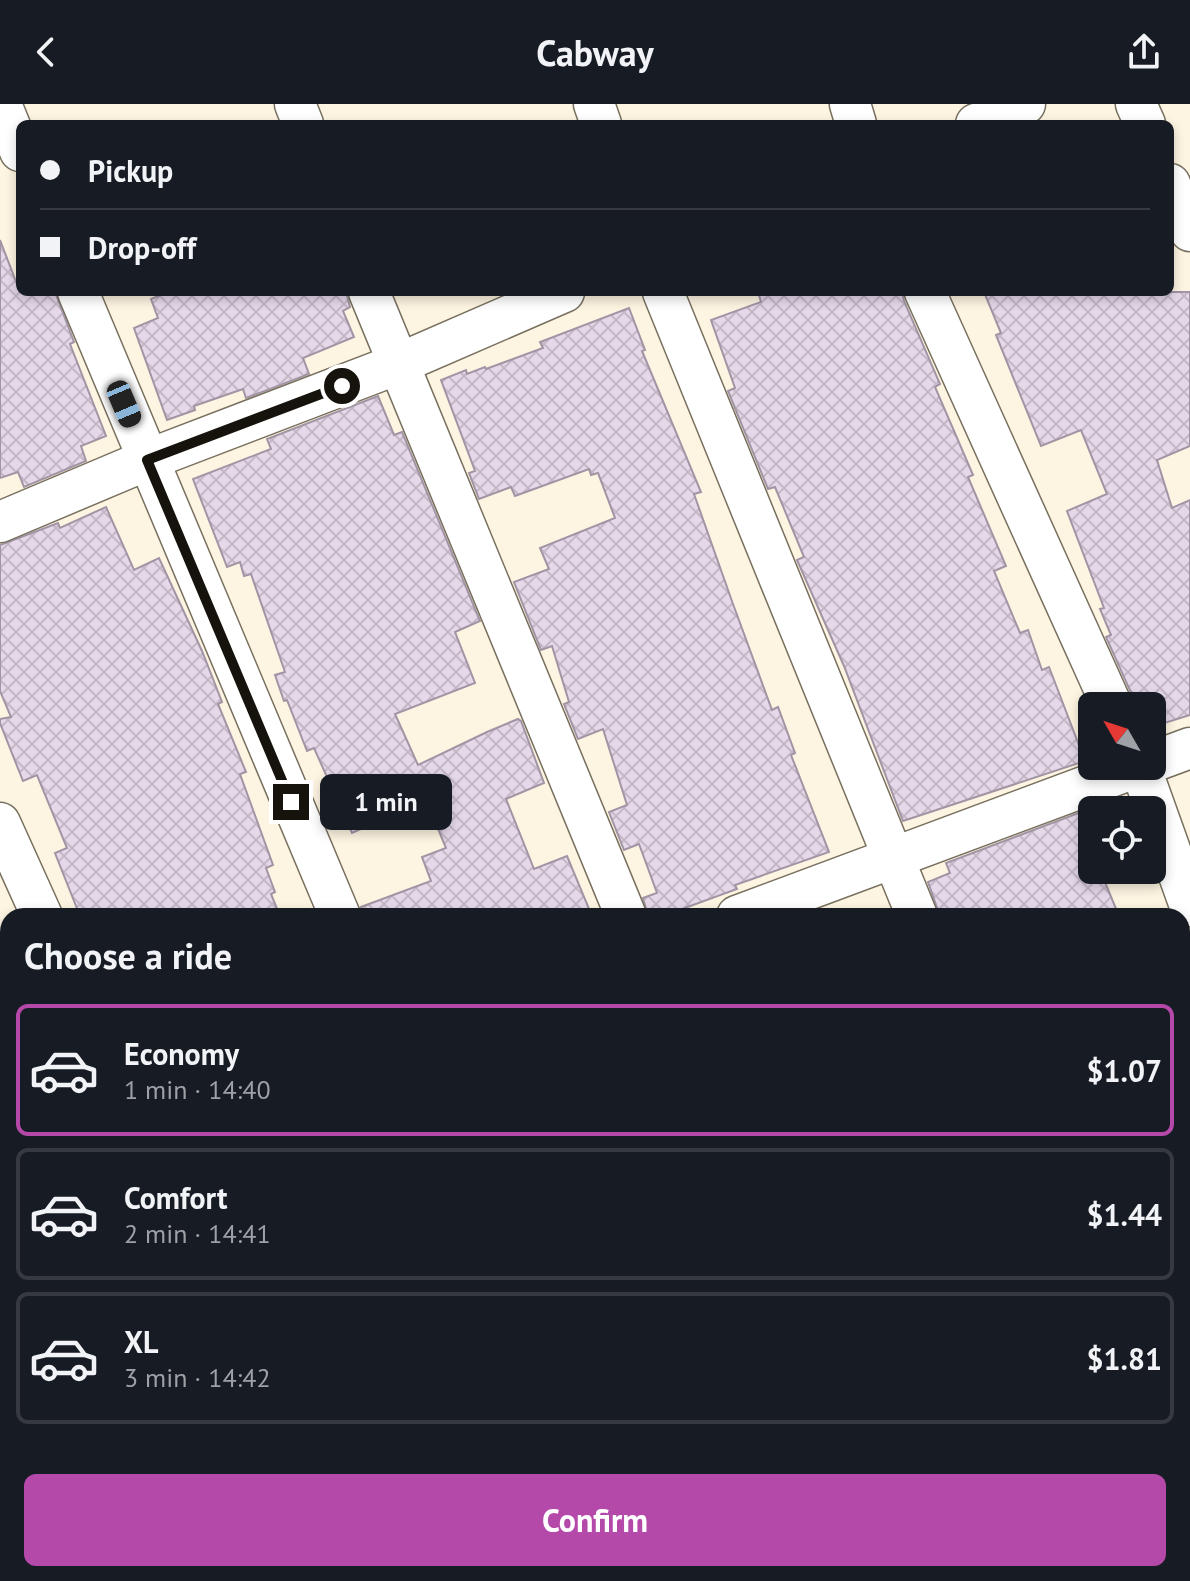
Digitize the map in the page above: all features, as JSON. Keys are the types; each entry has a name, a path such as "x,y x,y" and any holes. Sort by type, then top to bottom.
{"street":[{"path":"1,104 16,141"},
{"path":"986,120 1025,104"},
{"path":"1174,193 1190,231"},
{"path":"80,296 337,908"},
{"path":"371,296 623,908"},
{"path":"0,522 147,460 398,364 555,296"},
{"path":"665,296 914,908"},
{"path":"927,296 1106,692"},
{"path":"1166,757 1190,748"},
{"path":"758,908 1102,780"},
{"path":"1145,780 1190,906"},
{"path":"0,823 38,908"}],"building":[{"path":"0,240 16,282 16,296 57,296 74,342 70,344 106,436 81,446 86,461 24,487 18,472 0,478"},
{"path":"1174,292 1190,292 1190,446 1157,460 1172,508 1190,500 1190,715 1166,723 1166,692 1131,692 1106,637 1111,635 1100,609 1104,608 1067,511 1107,494 1081,430 1041,446 996,335 1001,333 986,296 1174,296"},
{"path":"158,296 347,296 350,307 343,311 354,337 303,358 309,374 246,398 243,389 194,406 195,410 167,420 134,328 158,318 151,299"},
{"path":"759,296 903,296 940,384 935,387 973,475 968,477 1006,566 994,571 1020,633 1028,630 1042,670 1049,667 1078,743 1078,763 903,821 844,666 797,560 804,557 775,487 768,489 728,391 735,388 711,320 761,302"},
{"path":"629,308 645,350 642,351 701,492 694,494 733,604 772,710 778,707 795,753 791,755 829,852 735,885 737,889 685,908 646,908 643,898 657,893 639,844 624,850 609,812 627,805 603,729 578,739 564,704 569,702 552,646 541,650 514,582 549,569 540,548 615,518 598,473 591,475 589,469 515,496 511,487 479,499 469,473 475,471 441,380 466,370 467,374 486,369 543,348 540,342"},
{"path":"378,396 394,435 402,432 480,621 455,632 475,683 395,714 418,765 487,732 518,719 521,721 544,783 506,799 534,869 567,856 589,908 361,908 431,881 422,857 446,848 426,800 352,833 314,748 307,751 287,700 284,701 275,675 285,672 251,574 244,576 240,562 227,567 193,479 271,449 267,439"},
{"path":"106,507 134,570 159,558 202,651 222,702 218,704 246,772 240,774 273,865 266,868 275,892 271,894 277,908 77,908 55,853 67,848 37,775 23,781 0,723 0,719 11,717 0,691 0,545 58,523 60,528"},
{"path":"1078,813 1078,884 1106,884 1116,908 937,908 928,882 950,873 946,863"}],"route":[{"path":"291,802 147,460 342,386"}]}
